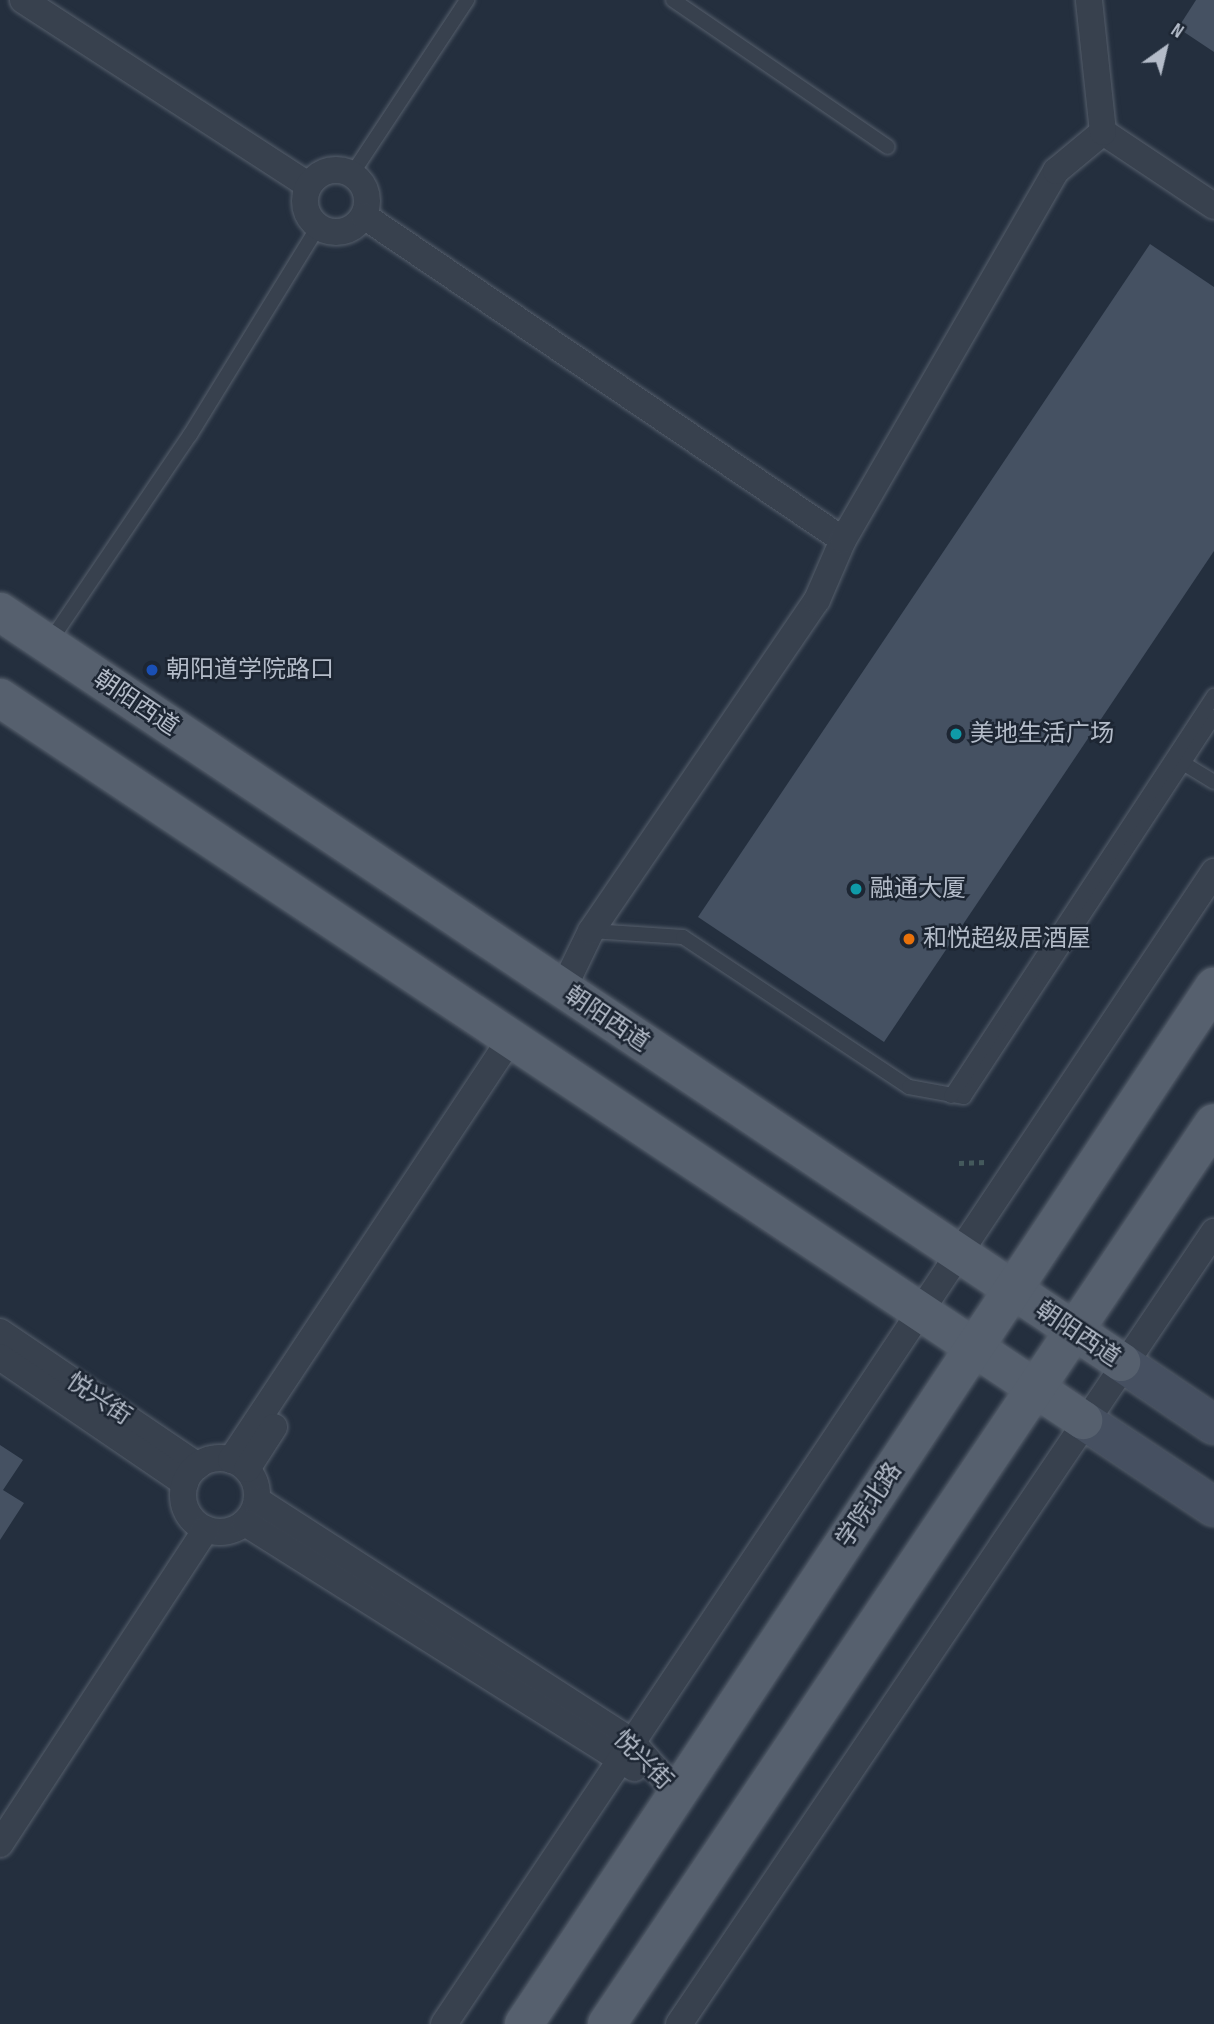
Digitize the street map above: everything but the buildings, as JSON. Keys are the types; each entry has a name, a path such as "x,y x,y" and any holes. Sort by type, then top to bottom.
{"main road":[{"name":"朝阳西道","path":"0,612 1214,1425"},
{"path":"0,698 1214,1507"},
{"name":"学院北路","path":"524,2024 976,1348 1016,1293 1214,987"},
{"path":"607,2024 977,1472 1040,1390 1214,1123"}],"street":[{"path":"23,0 308,185"},
{"path":"1089,0 1103,132"},
{"path":"1103,132 1214,206"},
{"path":"563,989 591,931 817,600 844,540 1056,171 1103,132"},
{"path":"333,169 352,174 365,188 364,216 348,230 318,227 304,203 308,185 333,169"},
{"path":"364,216 844,540"},
{"path":"444,2024 1214,872"},
{"path":"0,1844 199,1524 192,1474 239,1465 517,1043"},
{"path":"679,2024 1121,1362 1214,1232"},
{"name":"悦兴街","path":"0,1332 192,1474"},
{"name":"悦兴街","path":"0,1357 192,1474"},
{"path":"199,1524 226,1531 251,1511 239,1465"},
{"name":"悦兴街","path":"251,1511 626,1751 677,1793"},
{"path":"0,1816 199,1524"}],"lane":[{"path":"352,174 467,0"},
{"path":"673,0 888,147"},
{"path":"48,645 190,435 318,227"},
{"path":"1179,761 1214,696"},
{"path":"591,931 683,937 909,1087 951,1096 1179,761 1214,717"},
{"path":"1179,761 1214,782"}],"place":[{"name":"朝阳道学院路口","path":"152,670"},
{"name":"美地生活广场","path":"956,734"},
{"name":"融通大厦","path":"856,889"},
{"name":"和悦超级居酒屋","path":"909,939"}]}
